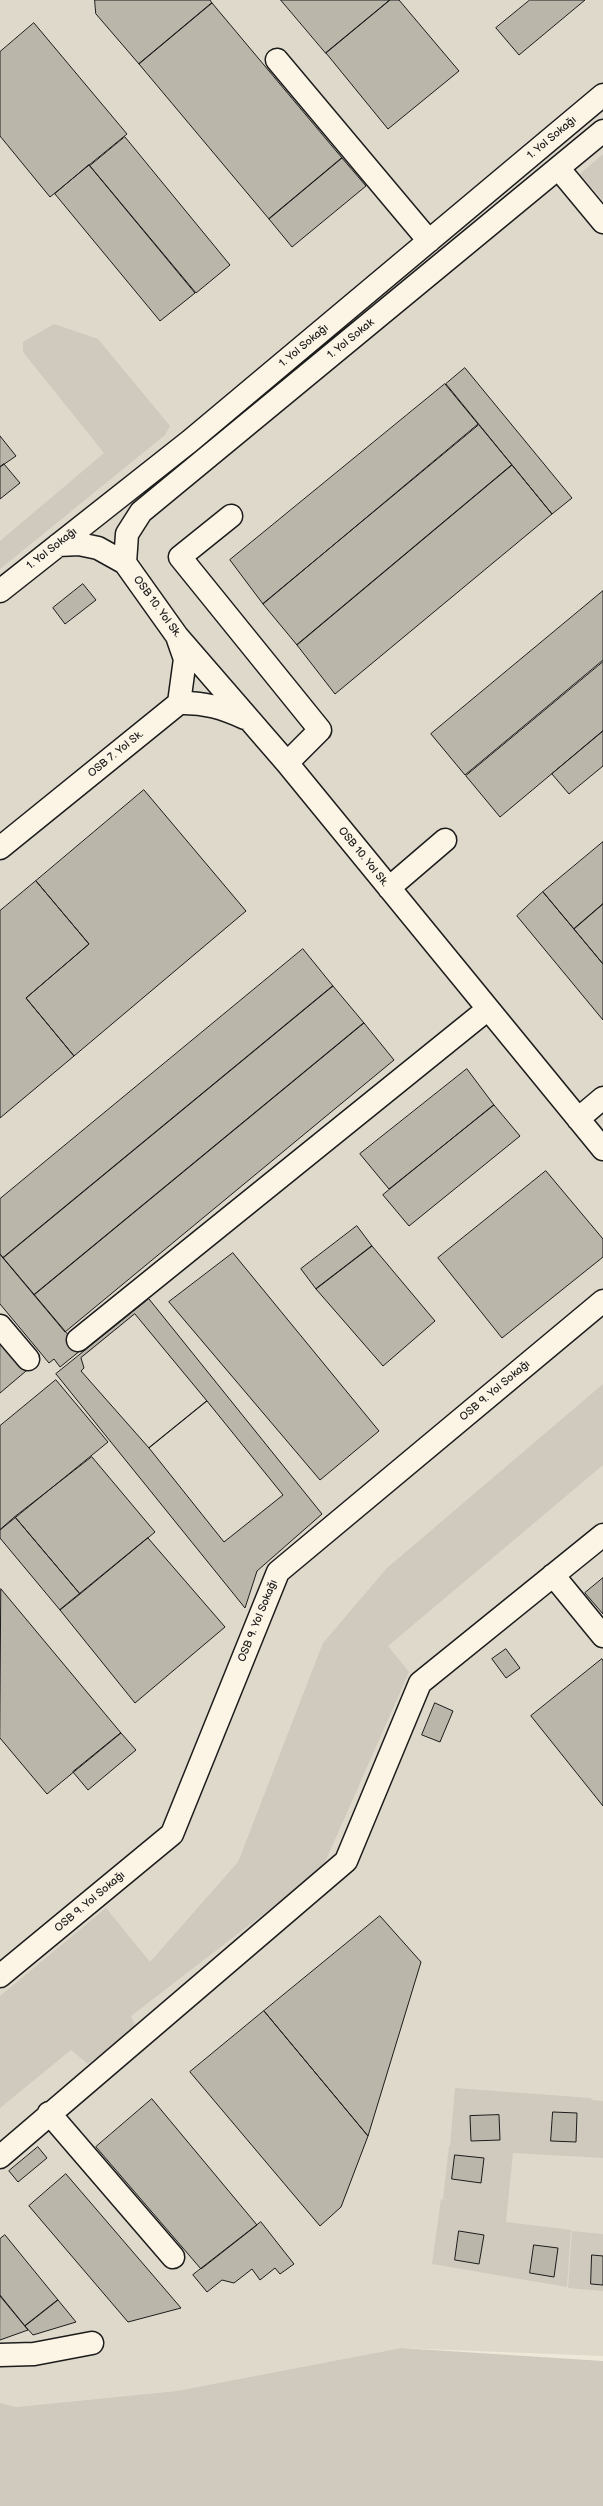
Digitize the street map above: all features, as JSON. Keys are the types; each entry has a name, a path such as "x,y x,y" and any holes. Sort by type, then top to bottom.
{"street":[{"path":"277,60 428,241"},
{"name":"1. Yol Sokağı","path":"0,591 190,441 603,95"},
{"name":"1. Yol Sokak","path":"125,563 127,534 141,512 559,169 603,131"},
{"path":"559,169 603,222"},
{"path":"190,441 206,458"},
{"path":"231,516 180,557 320,730 286,763"},
{"path":"58,545 79,544 98,548 125,563"},
{"name":"OSB 10. Yol Sk.","path":"125,563 177,636 286,763 603,1149"},
{"path":"177,636 185,660 179,703 199,702 220,707 249,719"},
{"name":"OSB 7. Yol Sk.","path":"0,848 179,703"},
{"path":"389,888 446,840"},
{"path":"78,1340 488,1009"},
{"path":"578,1119 603,1098"},
{"name":"OSB 9. Yol Sokağı","path":"0,1976 172,1834 278,1572 603,1301"},
{"path":"0,1326 28,1359"},
{"path":"0,2157 49,2113 346,1861 420,1683 603,1535"},
{"path":"553,1575 603,1636"},
{"path":"49,2113 173,2257"},
{"path":"0,2355 34,2354 92,2343"}],"shaded area":[{"path":"0,0 603,0 603,2356 401,2348 176,2391 16,2407 0,2403"},
{"path":"603,154 603,201 580,174"},
{"path":"54,324 98,339 170,426 165,435 0,569 0,541 104,453 23,352 23,342"},
{"path":"603,1384 603,1465 388,1646 409,1672 322,1869 131,2016 136,2027 88,2064 71,2050 0,2108 0,1996 106,1908 150,1962 238,1862 323,1643 387,1568"},
{"path":"455,2088 591,2098 592,2100 603,2101 603,2158 513,2153 506,2222 571,2230 567,2287 432,2264 441,2199 452,2201 443,2199 449,2146 461,2147 450,2146"},
{"path":"572,2231 603,2234 603,2291 568,2288"},
{"path":"401,2348 603,2361 603,2506 0,2506 0,2403 16,2407 176,2391"}],"building":[{"path":"95,0 210,0 212,3 139,64 96,14"},
{"path":"281,0 390,0 326,53"},
{"path":"390,0 399,0 459,71 388,129 326,53"},
{"path":"530,0 585,0 519,55 496,28"},
{"path":"212,3 342,158 269,219 139,64"},
{"path":"34,23 127,134 50,197 0,136 0,52"},
{"path":"125,137 230,265 196,293 90,166"},
{"path":"342,158 366,186 292,247 269,219"},
{"path":"89,165 195,293 160,321 55,194"},
{"path":"465,368 572,498 552,514 446,384"},
{"path":"445,384 478,424 263,604 230,560"},
{"path":"479,425 512,465 297,645 263,604"},
{"path":"0,436 16,456 0,467"},
{"path":"4,464 20,483 0,499 0,467"},
{"path":"512,465 552,514 335,694 297,645"},
{"path":"83,584 96,600 65,624 53,608"},
{"path":"603,591 603,660 465,775 431,734"},
{"path":"603,662 603,731 500,817 466,776"},
{"path":"603,731 603,766 569,794 552,774"},
{"path":"144,790 246,911 74,1056 26,998 89,944 36,881"},
{"path":"603,842 603,904 574,929 543,892"},
{"path":"36,881 89,944 26,998 74,1056 0,1118 0,911"},
{"path":"543,892 603,964 603,1020 517,916"},
{"path":"603,904 603,964 574,929"},
{"path":"303,949 333,986 3,1258 0,1254 0,1199"},
{"path":"333,986 364,1023 34,1295 3,1258"},
{"path":"364,1023 394,1060 65,1332 34,1295"},
{"path":"467,1069 494,1105 389,1189 360,1154"},
{"path":"494,1105 520,1136 409,1226 383,1195"},
{"path":"546,1171 603,1239 603,1257 502,1338 438,1258"},
{"path":"357,1226 372,1246 316,1289 301,1269"},
{"path":"372,1246 435,1321 383,1366 316,1289"},
{"path":"233,1253 379,1431 320,1480 169,1302"},
{"path":"0,1254 81,1350 60,1367 54,1359 49,1363 0,1304"},
{"path":"149,1299 322,1514 257,1571 245,1608 56,1374"},
{"path":"135,1314 207,1401 149,1448 81,1371 84,1368 81,1358"},
{"path":"0,1340 26,1371 0,1393"},
{"path":"56,1380 108,1442 0,1530 0,1426"},
{"path":"207,1401 283,1495 224,1542 149,1448"},
{"path":"92,1457 155,1532 80,1594 15,1517"},
{"path":"15,1517 80,1594 60,1610 0,1538 0,1530"},
{"path":"148,1538 225,1627 135,1703 60,1610"},
{"path":"603,1578 603,1614 585,1593"},
{"path":"1,1589 121,1733 47,1794 0,1738"},
{"path":"506,1649 520,1668 506,1678 492,1659"},
{"path":"602,1659 603,1661 603,1806 531,1716"},
{"path":"435,1703 453,1711 440,1742 422,1735"},
{"path":"121,1733 136,1750 88,1790 73,1772"},
{"path":"380,1916 421,1962 368,2136 264,2011"},
{"path":"264,2011 368,2136 341,2207 320,2226 190,2072"},
{"path":"152,2099 257,2225 201,2269 96,2147"},
{"path":"553,2112 577,2113 576,2142 551,2141"},
{"path":"499,2115 500,2140 471,2141 470,2116"},
{"path":"38,2147 47,2158 18,2182 9,2171"},
{"path":"455,2155 484,2158 481,2183 452,2179"},
{"path":"66,2174 181,2308 128,2322 29,2206"},
{"path":"261,2222 294,2264 280,2274 275,2268 260,2280 252,2269 234,2283 222,2280 207,2292 193,2275"},
{"path":"459,2231 484,2235 479,2264 455,2260"},
{"path":"5,2235 58,2300 25,2326 0,2295 0,2239"},
{"path":"534,2245 558,2248 554,2277 530,2273"},
{"path":"592,2255 603,2256 603,2285 591,2284"},
{"path":"0,2296 28,2330 0,2340"},
{"path":"58,2300 76,2322 33,2335 25,2326"}]}
